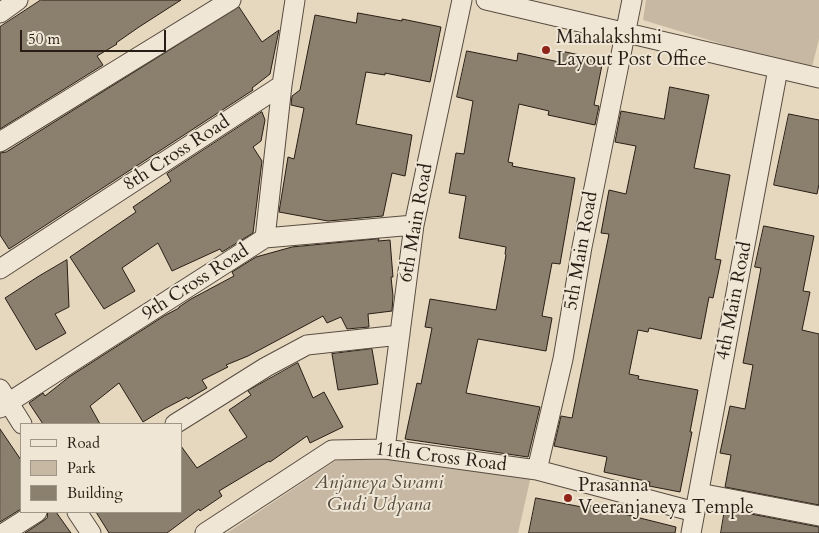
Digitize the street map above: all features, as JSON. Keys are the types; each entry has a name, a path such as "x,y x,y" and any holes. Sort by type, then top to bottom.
{"street":[{"path":"0,13 18,0"},
{"path":"0,142 231,0"},
{"path":"265,238 282,85 295,0"},
{"name":"6th Main Road","path":"385,449 414,224 462,0"},
{"path":"486,0 536,6 626,33 778,69 818,74"},
{"name":"5th Main Road","path":"538,470 564,359 582,248 632,0"},
{"name":"4th Main Road","path":"691,533 778,69"},
{"name":"8th Cross Road","path":"2,264 282,85"},
{"name":"9th Cross Road","path":"3,400 265,238 414,224"},
{"path":"177,423 266,367 307,345 400,335"},
{"path":"3,400 21,423"},
{"name":"11th Cross Road","path":"205,533 332,450 385,449 538,470 695,512"},
{"path":"699,493 819,516"},
{"path":"4,533 35,513"},
{"path":"77,513 91,533"}],"green space":[{"path":"646,0 819,0 819,39 811,71 643,20"},
{"name":"Anjaneya Swami Gudi Udyana","path":"384,456 531,476 518,533 227,533 335,461"}],"building":[{"path":"41,0 181,0 97,56 103,65 0,129 0,27"},
{"path":"239,7 262,42 279,30 270,74 252,88 253,90 9,249 0,235 0,153 6,152"},
{"path":"358,13 441,27 430,82 385,73 385,75 366,72 356,124 412,135 405,176 392,173 383,216 328,221 279,212 288,157 294,159 304,108 291,105 292,96 300,90 315,15 356,23"},
{"path":"467,51 517,61 518,53 559,62 561,51 603,60 594,105 599,106 595,125 548,115 549,111 519,104 508,162 513,163 512,166 575,178 560,264 552,263 542,316 552,318 546,351 478,339 466,393 540,407 528,457 405,439 417,383 421,384 432,328 425,327 430,299 496,310 506,255 506,247 459,238 466,196 449,193 456,153 464,154 473,101 457,97"},
{"path":"670,87 709,95 694,168 730,175 715,259 721,260 713,298 709,297 701,339 649,328 648,332 638,330 629,374 639,376 638,379 698,390 680,492 649,486 650,482 604,472 607,457 554,446 561,416 572,418 609,234 601,233 609,190 626,194 636,146 615,142 621,111 664,119"},
{"path":"262,112 265,120 261,141 253,147 262,161 253,233 222,252 220,249 172,271 158,243 122,268 135,291 104,309 70,257 136,212 133,207 171,181 167,174"},
{"path":"789,114 819,120 819,184 817,194 774,185"},
{"path":"764,226 814,236 803,291 810,292 802,330 819,334 819,505 725,487 731,455 720,453 730,406 745,409 753,365 743,363 761,268 755,267"},
{"path":"379,239 378,241 390,240 393,277 391,277 392,311 368,314 369,327 347,329 341,317 327,323 323,316 248,356 226,365 228,367 202,380 207,388 188,399 187,397 164,409 143,422 119,383 90,406 99,423 42,423 29,403 43,393 45,396 69,377 191,299 234,276 232,272 256,257 292,247"},
{"path":"67,260 69,307 55,314 66,333 36,350 5,298"},
{"path":"372,349 378,384 338,390 332,354"},
{"path":"298,363 313,398 324,392 343,427 310,443 307,436 270,462 219,491 222,496 200,511 199,509 167,533 109,533 97,513 182,513 182,447 197,468 247,437 229,410 251,395 248,391"},
{"path":"0,429 20,459 20,510 0,522"},
{"path":"536,498 587,508 588,505 676,527 675,533 529,533"},
{"path":"725,509 819,527 819,533 721,533"},
{"path":"48,513 57,513 71,533 25,533 47,518"}],"place":[{"name":"Mahalakshmi Layout Post Office","path":"546,50"},
{"name":"Prasanna Veeranjaneya Temple","path":"568,498"}]}
